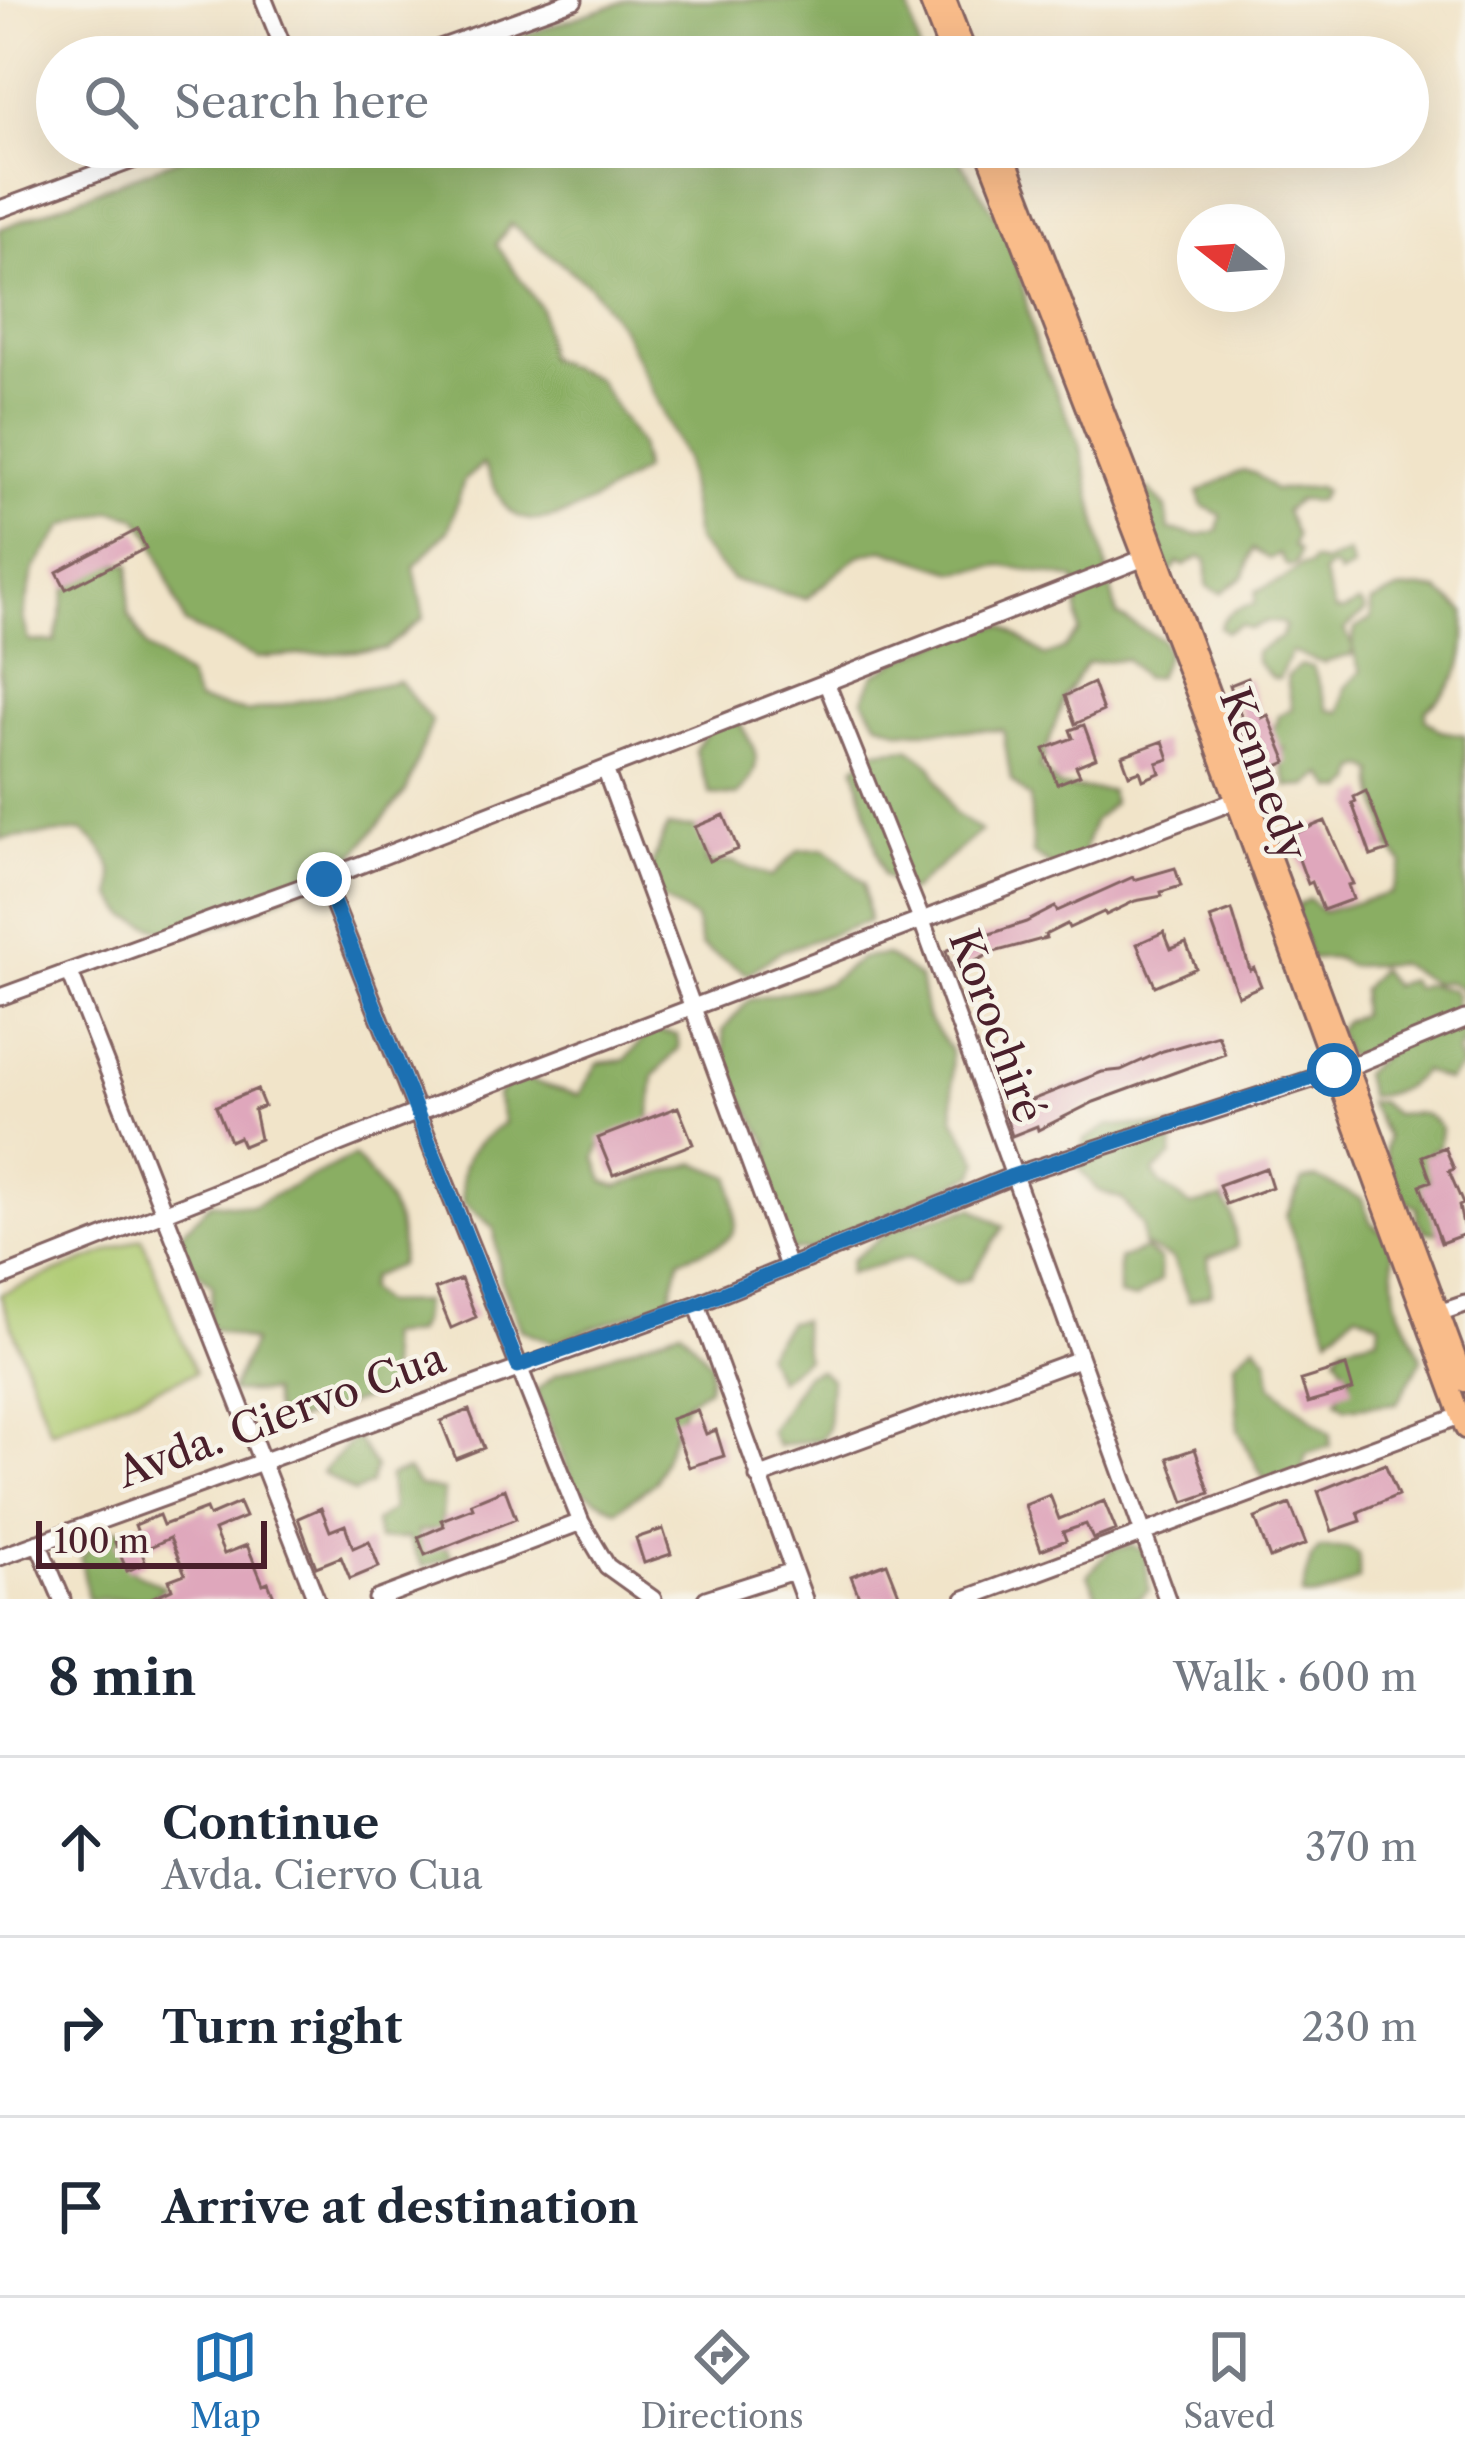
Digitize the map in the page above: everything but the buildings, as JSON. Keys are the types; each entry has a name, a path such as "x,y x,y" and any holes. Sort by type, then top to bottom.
{"main road":[{"path":"929,0 943,36"},
{"path":"946,0 960,36"},
{"name":"Kennedy","path":"994,168 1242,798"},
{"name":"Kennedy","path":"1010,168 1432,1315 1463,1420"},
{"name":"Kennedy","path":"1432,1315 1465,1382"}],"street":[{"path":"264,0 279,36"},
{"path":"474,36 574,0"},
{"path":"0,209 111,168"},
{"path":"0,997 324,879 1144,558"},
{"name":"Korochiré","path":"826,682 922,921 1167,1599"},
{"path":"605,769 788,1266"},
{"path":"0,1278 415,1113 1242,798"},
{"path":"324,879 581,1522 607,1566 652,1599"},
{"path":"70,974 316,1599"},
{"name":"Avda. Ciervo Cua","path":"0,1557 697,1304 1012,1176 1342,1068 1465,1019"},
{"path":"697,1304 804,1599"},
{"path":"1432,1315 1465,1304"},
{"path":"758,1477 1079,1359"},
{"path":"965,1599 1463,1420"},
{"path":"377,1599 581,1522"},
{"path":"38,1543 62,1599"},
{"path":"706,1599 794,1570"}],"green space":[{"path":"629,0 907,0 916,36 522,36"},
{"path":"155,168 965,168 1012,240 1036,346 1080,444 1117,615 1162,640 1167,653 1157,677 1144,678 1126,659 1087,663 1065,696 1040,768 1060,787 1110,791 1113,803 1093,822 1081,860 1056,869 1033,854 1030,798 1011,781 1003,730 900,731 878,722 863,699 874,675 977,627 1004,626 1045,656 1063,649 1079,632 1075,579 1004,566 955,572 883,549 858,556 806,599 732,580 696,541 685,459 623,330 591,287 511,224 496,244 541,308 547,358 597,379 639,444 643,470 575,510 536,520 519,517 505,506 483,464 464,480 449,529 414,567 424,618 385,649 257,658 185,624 151,536 136,517 112,511 64,526 34,569 23,618 29,641 55,642 66,589 105,563 130,564 128,613 147,648 188,678 197,701 247,712 399,681 432,722 406,791 345,866 229,923 177,936 128,917 113,897 108,859 82,831 0,839 0,229"},
{"path":"1243,470 1256,474 1274,490 1319,487 1324,491 1318,501 1298,500 1285,511 1296,536 1296,565 1287,566 1279,554 1269,559 1253,549 1244,576 1221,593 1207,586 1207,560 1200,557 1184,566 1178,562 1167,577 1133,494 1149,490 1166,508 1169,530 1198,535 1218,531 1221,515 1203,506 1198,492"},
{"path":"1348,553 1353,568 1339,575 1330,567 1323,573 1335,611 1358,603 1363,606 1365,612 1344,630 1353,646 1351,655 1323,663 1291,652 1279,679 1272,678 1256,661 1256,652 1281,637 1282,623 1250,629 1241,625 1226,632 1220,627 1230,613 1255,604 1256,591 1313,560 1323,563"},
{"path":"1398,590 1438,591 1465,612 1460,668 1449,688 1426,710 1426,719 1440,731 1465,735 1465,1004 1461,988 1448,982 1433,983 1399,964 1350,966 1336,958 1310,959 1295,915 1299,904 1309,899 1323,912 1391,893 1403,863 1390,849 1375,772 1358,769 1355,782 1346,790 1334,789 1323,774 1308,786 1288,787 1280,760 1285,748 1275,748 1265,732 1277,724 1278,716 1292,709 1287,677 1300,665 1313,667 1328,710 1340,712 1345,688 1361,671 1354,634 1371,619 1371,603"},
{"path":"737,719 754,750 755,767 737,796 710,794 695,750 710,728"},
{"path":"909,748 931,765 954,813 981,831 910,892 883,875 855,767 875,751"},
{"path":"667,827 704,828 707,864 733,862 771,877 799,850 826,849 864,883 869,921 779,952 748,974 701,946 695,919 651,892 646,880"},
{"path":"887,955 920,978 927,1017 951,1051 954,1118 979,1162 975,1174 811,1250 786,1251 776,1241 768,1143 726,1071 723,1030 749,1000 828,983 861,958"},
{"path":"1380,969 1392,985 1409,980 1415,988 1425,984 1453,990 1454,1003 1464,1012 1463,1040 1457,1052 1461,1067 1448,1081 1423,1071 1399,1090 1368,1096 1363,1074 1393,1047 1382,1045 1355,1057 1345,1054 1337,1031 1343,1022 1360,1015 1362,989"},
{"path":"651,1030 677,1035 679,1048 654,1076 649,1125 600,1146 596,1158 604,1181 617,1186 696,1163 731,1177 735,1225 726,1240 680,1259 669,1301 552,1342 522,1330 500,1279 494,1228 463,1202 465,1164 474,1148 504,1123 497,1096 513,1076 579,1095 598,1063 625,1060"},
{"path":"1368,1102 1380,1102 1394,1114 1426,1115 1441,1129 1439,1146 1429,1152 1431,1175 1423,1197 1434,1206 1441,1232 1426,1232 1417,1220 1417,1207 1402,1199 1385,1152 1387,1137"},
{"path":"1109,1125 1174,1127 1172,1156 1154,1172 1160,1183 1191,1206 1222,1199 1232,1215 1237,1247 1208,1258 1212,1293 1189,1301 1173,1259 1143,1245 1142,1225 1122,1199 1097,1190 1079,1168 1085,1140"},
{"path":"354,1156 391,1206 400,1235 399,1265 371,1277 367,1289 382,1303 423,1302 421,1322 415,1333 386,1336 391,1391 277,1426 271,1392 230,1392 253,1342 207,1327 213,1286 188,1263 179,1236 211,1202 252,1206"},
{"path":"1317,1178 1362,1199 1371,1223 1391,1239 1396,1301 1422,1359 1397,1403 1346,1408 1336,1400 1351,1377 1336,1355 1343,1345 1378,1337 1380,1323 1357,1312 1329,1336 1286,1217 1303,1180"},
{"path":"973,1208 1004,1227 969,1279 956,1283 909,1257 849,1273 851,1260 894,1228"},
{"path":"142,1238 195,1373 50,1431 0,1294"},
{"path":"1145,1249 1160,1260 1160,1281 1135,1299 1119,1295 1119,1259"},
{"path":"801,1320 806,1358 778,1380 765,1354 788,1322"},
{"path":"681,1329 711,1363 708,1388 686,1402 655,1482 617,1510 575,1487 536,1391 556,1374"},
{"path":"1255,1344 1268,1359 1271,1385 1330,1434 1330,1446 1306,1454 1299,1482 1266,1483 1238,1430 1235,1362"},
{"path":"819,1370 831,1379 828,1428 821,1439 777,1446 770,1431 806,1374"},
{"path":"356,1437 375,1467 370,1485 354,1493 322,1472"},
{"path":"407,1470 419,1486 444,1491 441,1529 417,1532 425,1550 446,1547 452,1557 423,1567 408,1538 378,1540 375,1522 392,1510 389,1476"},
{"path":"120,1529 132,1571 165,1587 150,1599 88,1599 81,1558 101,1532"},
{"path":"1133,1546 1145,1552 1149,1590 1138,1599 1099,1599 1088,1575 1111,1549"},
{"path":"1320,1548 1347,1548 1359,1554 1359,1579 1325,1595 1302,1596 1311,1558"}],"route":[{"path":"324,879 518,1366 697,1304 1012,1176 1334,1070"}]}
